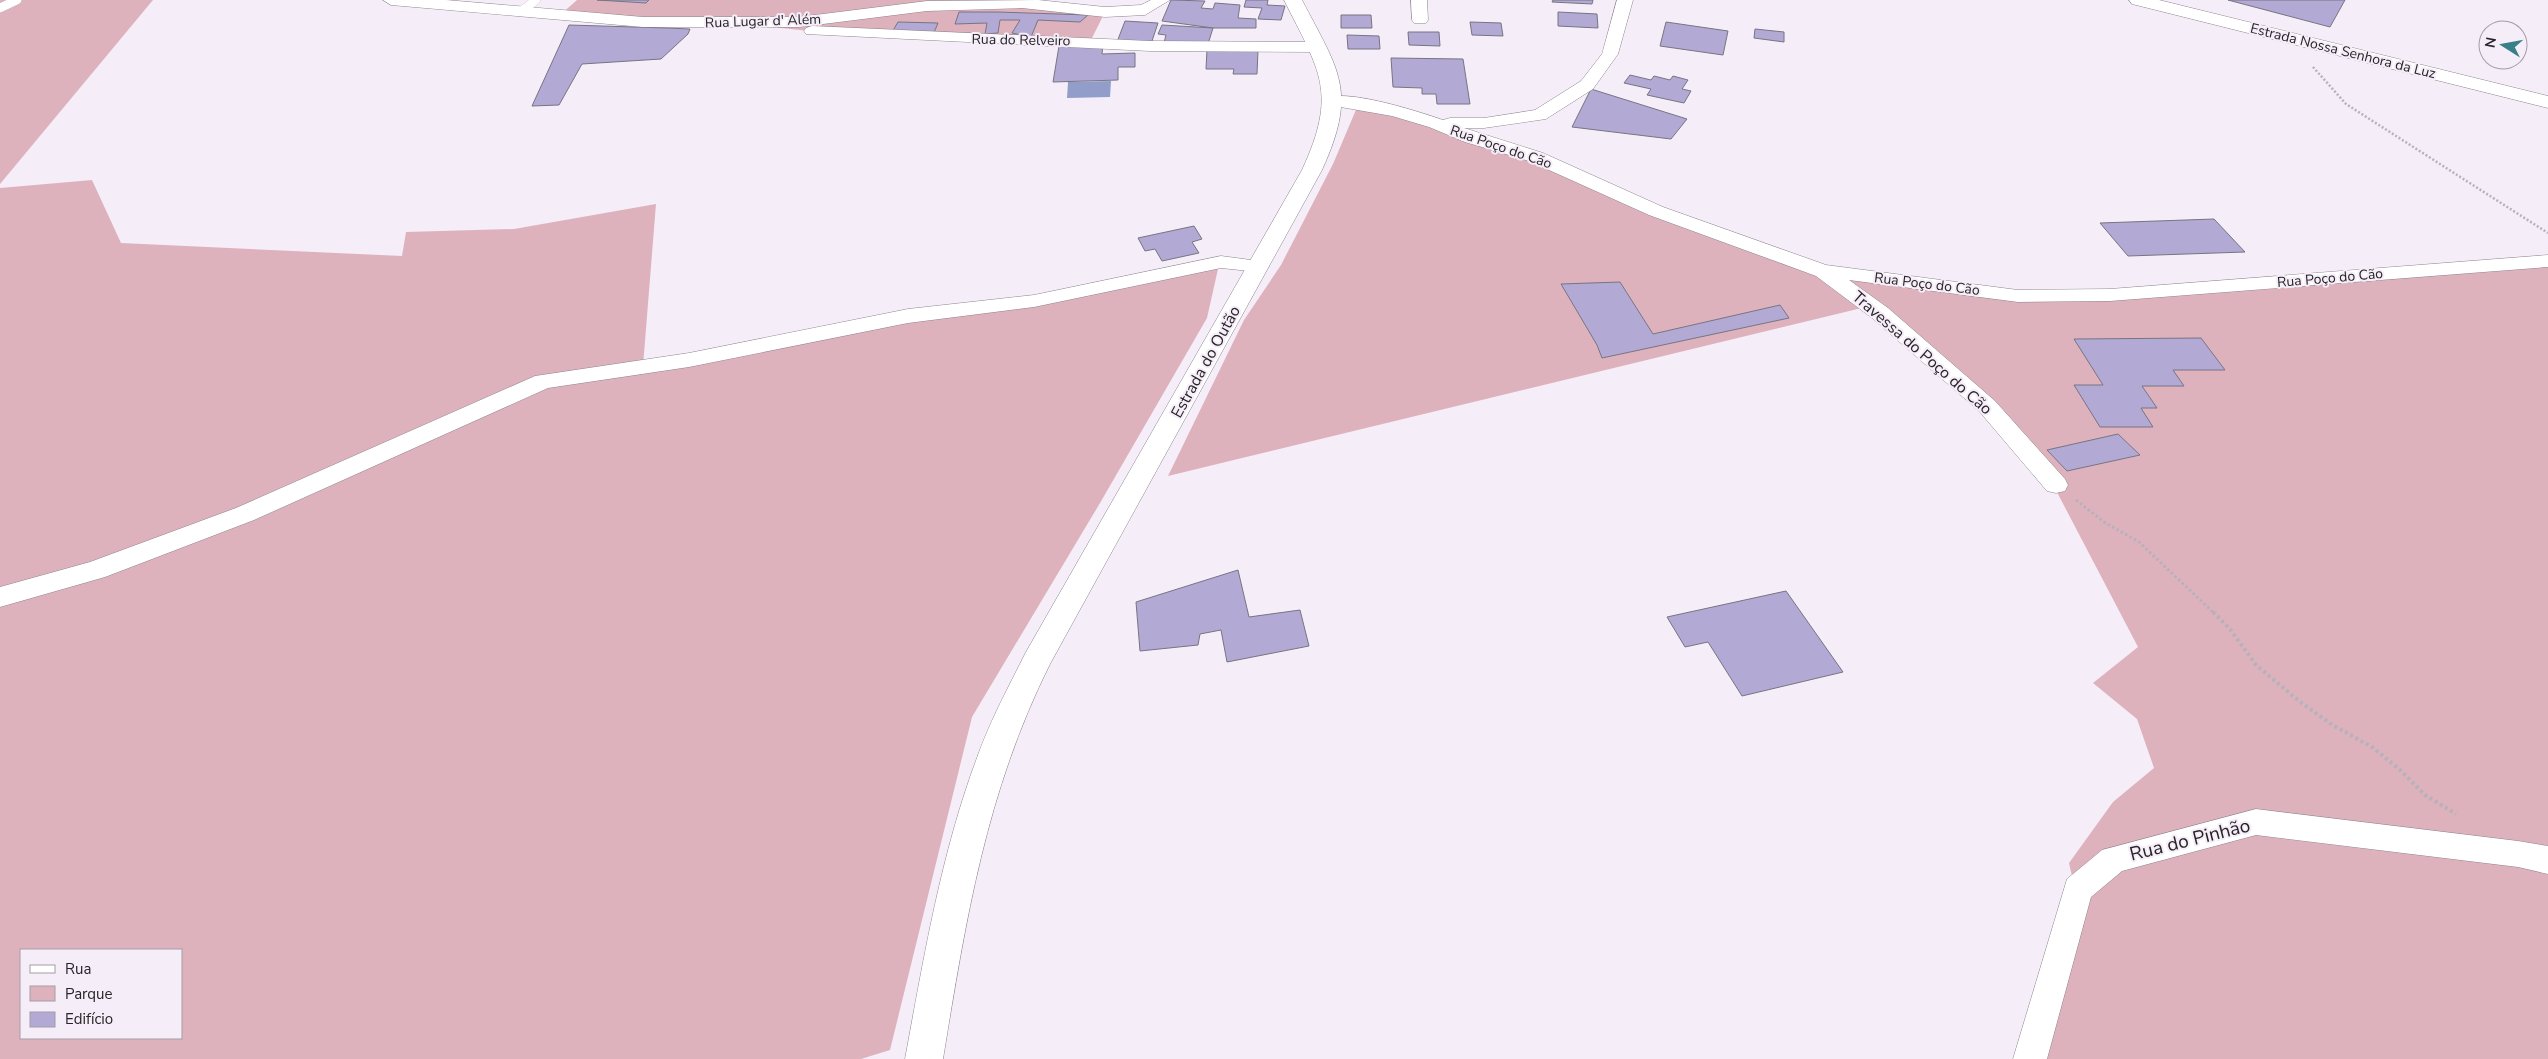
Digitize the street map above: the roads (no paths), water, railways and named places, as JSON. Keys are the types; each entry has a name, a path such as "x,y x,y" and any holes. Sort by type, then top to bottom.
{"street":[{"name":"Rua Lugar d' Além","path":"391,0 524,10 624,22 799,22 927,6 1023,1 1105,12 1145,10 1162,0"},
{"path":"832,18 843,0"},
{"name":"Estrada do Outão","path":"924,1059 959,872 977,809 1010,714 1038,660 1259,266 1322,151 1329,133 1335,101 1331,82 1292,0"},
{"path":"1419,0 1420,20"},
{"path":"1435,123 1484,123 1540,115 1587,85 1610,54 1625,0"},
{"name":"Estrada Nossa Senhora da Luz","path":"2138,0 2548,102"},
{"path":"1090,42 1105,12"},
{"name":"Rua do Relveiro","path":"726,22 843,34 1090,42 1150,46 1316,47"},
{"name":"Rua Poço do Cão","path":"1335,101 1358,102 1435,123 1471,138 1536,157 1656,211 1823,271 2018,296 2110,295 2548,261"},
{"path":"0,596 96,570 245,514 543,381 689,360 908,316 1034,301 1221,262 1259,266"},
{"name":"Travessa do Poço do Cão","path":"1823,271 1880,313 1987,406 2056,485"},
{"name":"Rua do Pinhão","path":"2030,1059 2078,889 2113,860 2256,822 2518,854 2548,860"}],"lane":[{"path":"0,8 17,0"},
{"path":"524,10 536,0"}],"water":[{"path":"1111,81 1110,97 1067,98 1068,82"}]}
